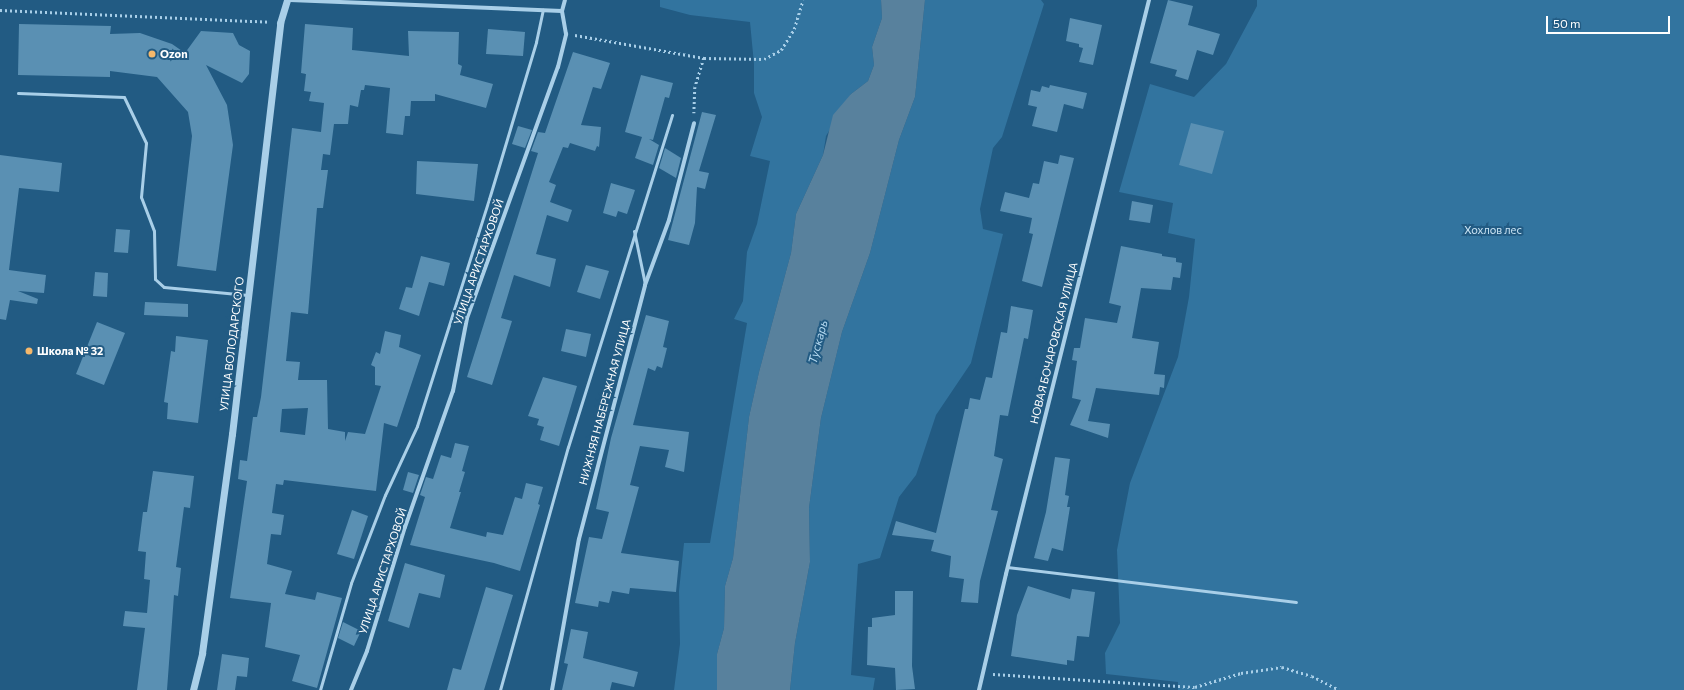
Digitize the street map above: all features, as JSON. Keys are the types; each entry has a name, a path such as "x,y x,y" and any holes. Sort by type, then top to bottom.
{"street":[{"name":"УЛИЦА ВОЛОДАРСКОГО","path":"193,690 204,637 249,295 280,23 287,0"},
{"path":"290,0 562,10"},
{"name":"УЛИЦА АРИСТАРХОВОЙ","path":"351,690 367,651 405,527 453,391 468,318 558,68 566,34 562,10 565,0"},
{"name":"НОВАЯ БОЧАРОВСКАЯ УЛИЦА","path":"979,690 1007,567 1149,0"},
{"name":"НИЖНЯЯ НАБЕРЕЖНАЯ УЛИЦА","path":"552,690 579,539 646,285 669,220 694,123"}],"lane":[{"path":"320,690 351,584 384,495 417,426 489,199 536,42 543,10"},
{"path":"18,93 124,97 146,143 141,197 154,231 155,278 164,287 249,295"},
{"path":"500,690 568,447 634,229 672,115"},
{"path":"634,229 646,285"},
{"path":"1007,567 1296,602"}],"path":[{"path":"572,34 704,58 764,59 781,50 794,29 803,0"},
{"path":"0,10 280,23"},
{"path":"694,123 695,87 704,58"},
{"path":"982,673 1195,687 1241,673 1282,668 1312,676 1339,690"}],"green space":[{"path":"660,0 881,0 882,18 872,47 874,65 868,81 851,94 826,136 823,155 796,214 791,253 759,372 749,417 733,558 725,586 724,628 717,654 717,690 674,690 680,644 679,591 684,543 710,543 747,323 734,319 743,301 747,252 757,224 770,161 750,156 762,117 754,93 754,64 750,22 690,15 660,7"},
{"path":"925,0 1041,0 1044,4 1002,137 993,148 980,209 983,229 1003,234 971,363 936,415 916,475 899,497 880,558 858,564 851,675 875,678 873,690 790,690 795,643 810,562 809,508 821,418 842,332 870,253 899,140 915,97"},
{"name":"Хохлов лес","path":"1257,0 1684,0 1684,690 1178,690 1178,682 1106,674 1105,653 1120,623 1117,550 1130,483 1178,357 1189,297 1195,239 1168,233 1173,203 1119,192 1150,84 1194,97 1226,64 1257,6"}],"water":[{"name":"Тускарь","path":"881,0 925,0 915,97 899,140 870,253 842,332 821,418 809,508 810,562 795,643 790,690 717,690 717,654 724,628 725,586 733,558 749,417 759,372 791,253 796,214 823,155 833,115 851,94 868,81 874,65 872,47 882,18"}],"building":[{"path":"1168,0 1193,6 1188,25 1220,34 1213,55 1197,50 1188,80 1175,76 1177,70 1150,63"},
{"path":"1070,18 1102,25 1093,65 1079,62 1083,48 1079,47 1079,44 1066,41"},
{"path":"19,24 111,26 110,34 140,33 172,44 185,53 201,31 233,33 239,45 250,51 249,74 242,83 206,65 227,105 233,145 216,271 177,266 192,136 188,112 157,77 110,71 110,77 18,75"},
{"path":"305,24 353,28 352,50 409,56 408,31 459,32 458,64 462,66 460,75 493,84 486,108 435,94 435,101 411,101 410,116 405,116 403,135 386,133 390,88 365,85 364,90 361,90 358,107 350,105 348,124 334,124 330,155 323,154 321,170 328,170 323,208 317,208 308,314 291,312 286,361 300,362 298,380 327,380 328,429 345,432 345,441 348,432 365,434 381,386 375,385 375,367 371,365 376,352 380,354 385,331 401,335 399,347 421,355 397,427 384,423 376,491 284,480 283,485 276,484 272,513 284,515 281,535 271,534 267,564 292,571 285,594 315,600 317,592 342,598 317,688 292,681 300,655 265,647 271,603 230,598 247,481 238,479 240,460 247,461 253,417 257,417 261,397 292,128 321,132 324,103 309,101 311,92 304,91 306,74 301,73","holes":["308,408 305,435 280,432 282,409"]},
{"path":"488,29 525,32 523,56 486,54"},
{"path":"573,52 610,63 601,89 593,87 581,125 601,127 599,147 597,146 595,151 570,143 568,148 563,147 549,182 556,185 550,202 572,210 568,222 547,215 536,254 556,259 550,287 514,275 501,318 512,321 492,385 467,377 538,153 531,151 538,132 545,133"},
{"path":"641,75 673,83 669,98 665,97 653,140 649,139 659,145 653,165 635,158 642,137 625,132"},
{"path":"1050,85 1087,93 1083,109 1064,104 1057,132 1032,126 1037,107 1028,105 1031,90 1040,92 1042,86 1049,88"},
{"path":"702,112 716,115 699,171 709,173 705,189 697,187 695,223 689,245 668,240"},
{"path":"1191,123 1224,131 1212,174 1179,165"},
{"path":"518,126 532,130 525,148 512,144"},
{"path":"665,148 681,158 676,178 659,168"},
{"path":"0,155 62,163 59,192 19,188 9,270 46,275 44,293 18,291 38,299 37,304 10,300 6,320 0,319"},
{"path":"1060,155 1074,158 1042,287 1022,281 1033,234 1029,233 1032,218 1000,211 1005,192 1029,198 1033,183 1039,184 1044,161 1058,164"},
{"path":"417,161 478,164 474,201 416,194"},
{"path":"611,183 635,190 627,214 618,211 616,217 603,213"},
{"path":"1132,201 1153,205 1150,223 1129,220"},
{"path":"116,229 130,230 128,253 114,252"},
{"path":"1121,246 1162,254 1162,256 1176,258 1176,262 1182,263 1180,278 1173,277 1171,290 1141,288 1132,338 1159,342 1154,374 1165,375 1164,388 1160,387 1159,395 1096,388 1088,421 1110,424 1108,438 1070,425 1081,400 1072,398 1077,361 1072,360 1074,348 1080,348 1085,318 1117,323 1121,306 1109,303"},
{"path":"421,256 450,263 444,286 429,282 419,316 399,309 406,287 412,288"},
{"path":"586,265 609,271 600,299 577,292"},
{"path":"95,272 108,273 107,297 93,296"},
{"path":"145,302 188,304 188,317 144,315"},
{"path":"1011,306 1033,310 1028,339 1024,338 1008,416 1000,415 994,456 1003,459 991,510 998,511 980,581 978,603 961,602 964,579 949,577 951,556 931,551 934,540 892,535 896,521 936,533 965,409 968,409 970,398 980,400 986,377 992,378 1001,332 1007,333"},
{"path":"646,315 669,321 663,347 667,348 662,368 657,366 655,371 648,368 633,425 689,432 684,472 665,467 669,450 640,446 630,485 639,487 621,553 679,561 676,592 630,588 629,594 612,591 609,603 599,601 598,607 575,603 589,537 602,539 609,512 596,509 611,438"},
{"path":"97,322 125,333 104,385 76,374"},
{"path":"566,329 591,334 586,357 561,351"},
{"path":"176,336 208,340 198,423 167,419 168,403 164,402 171,351 175,352"},
{"path":"543,377 577,386 559,446 540,440 544,427 537,425 539,419 528,416"},
{"path":"455,443 469,446 462,471 465,472 459,492 461,492 450,528 486,537 487,532 503,535 515,497 522,499 526,483 543,487 538,504 540,505 520,571 494,563 410,545 425,497 420,495 426,477 433,479 441,455 451,458"},
{"path":"1055,457 1070,459 1065,495 1069,496 1067,507 1070,507 1063,551 1052,548 1048,561 1034,558 1046,512"},
{"path":"153,471 194,476 190,508 184,507 176,567 181,568 178,596 174,595 167,690 137,690 145,628 123,626 125,611 147,613 150,580 144,579 146,552 138,551 143,512 147,512"},
{"path":"408,472 419,475 413,493 403,490"},
{"path":"352,510 368,516 354,559 337,554"},
{"path":"405,563 445,575 440,598 419,593 409,628 388,621"},
{"path":"1028,586 1070,599 1072,589 1095,592 1089,637 1077,636 1074,661 1067,660 1067,665 1011,656 1017,615"},
{"path":"486,587 513,595 484,690 447,690 453,668 461,670"},
{"path":"895,591 913,591 912,666 915,689 896,690 895,668 867,665 868,627 872,627 872,618 895,615"},
{"path":"343,622 361,631 354,646 338,638"},
{"path":"571,629 588,632 583,658 638,672 634,687 612,682 610,690 562,690 568,664 564,663"},
{"path":"222,654 249,658 247,677 237,676 235,690 217,690"}],"place":[{"name":"Ozon","path":"152,54"},
{"name":"Школа № 32","path":"29,351"}]}
